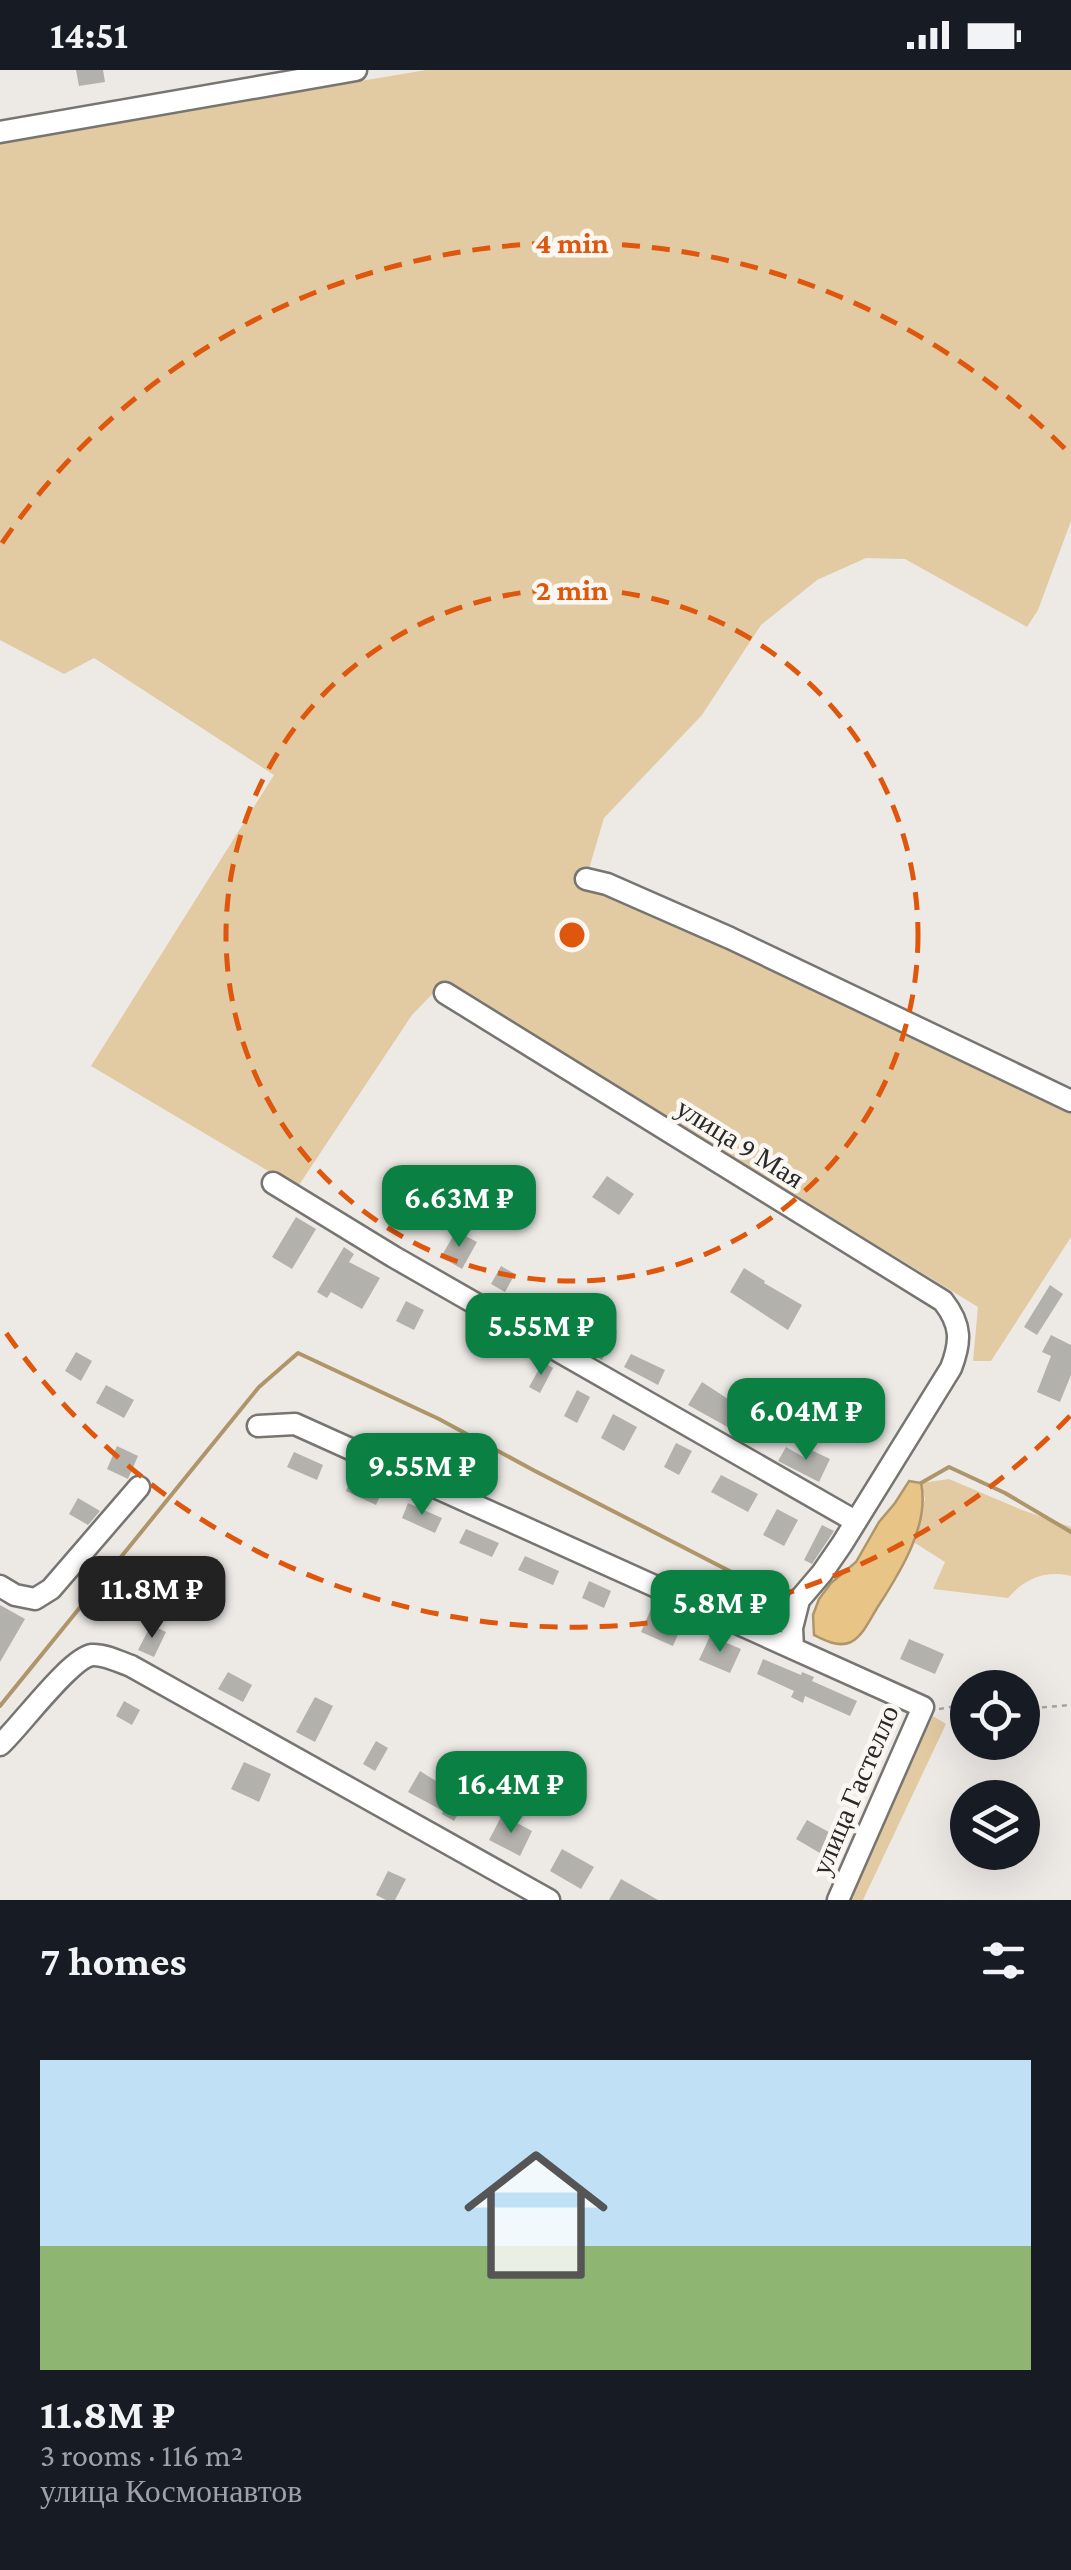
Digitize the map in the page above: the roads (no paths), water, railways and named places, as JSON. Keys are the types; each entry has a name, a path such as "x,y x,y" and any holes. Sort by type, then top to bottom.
{"street":[{"path":"0,132 356,70"},
{"path":"586,879 607,884 730,938 1071,1102"},
{"name":"улица 9 Мая","path":"445,993 944,1301 952,1312 959,1346 951,1368 855,1521"},
{"path":"272,1183 855,1521 822,1573 799,1600 792,1628 793,1648"},
{"name":"улица Гастелло","path":"258,1426 295,1424 923,1707 838,1900"},
{"path":"0,1586 34,1600 51,1590 139,1487"},
{"path":"0,1745 68,1669 96,1654 131,1666 549,1900"}],"waterway":[{"path":"0,1706 259,1387 298,1353 439,1419 788,1601"},
{"path":"921,1483 949,1467 1005,1493 1071,1532"}]}
